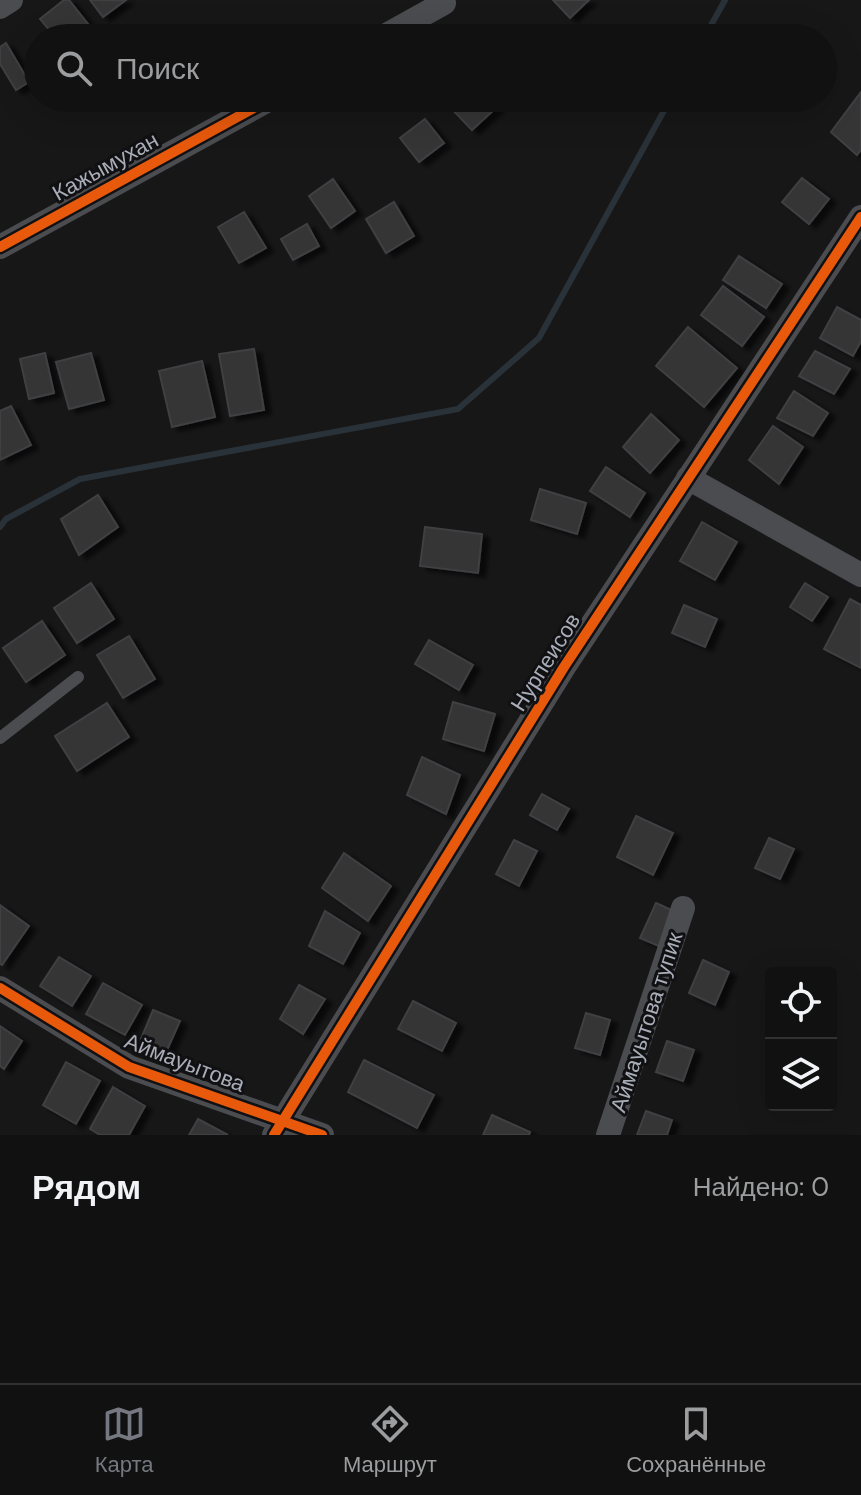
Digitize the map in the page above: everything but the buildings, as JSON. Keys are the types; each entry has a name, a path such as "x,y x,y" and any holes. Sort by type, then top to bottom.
{"street":[{"path":"0,7 11,0"},
{"path":"406,24 444,3"},
{"name":"Кажымухан","path":"0,247 246,112"},
{"name":"Нурпеисов","path":"279,1127 564,667 861,217"},
{"path":"688,478 861,575"},
{"name":"Аймауытова тупик","path":"608,1135 683,908"},
{"name":"Аймауытова","path":"0,988 129,1067 279,1127 322,1135"}],"lane":[{"path":"0,738 78,677"}],"waterway":[{"path":"712,24 725,0"},
{"path":"0,527 6,519 80,479 458,409 539,338 663,112"}],"cycle path":[{"path":"0,247 246,112"},
{"path":"274,1135 564,667 861,217"},
{"path":"0,988 129,1067 322,1135"}]}
